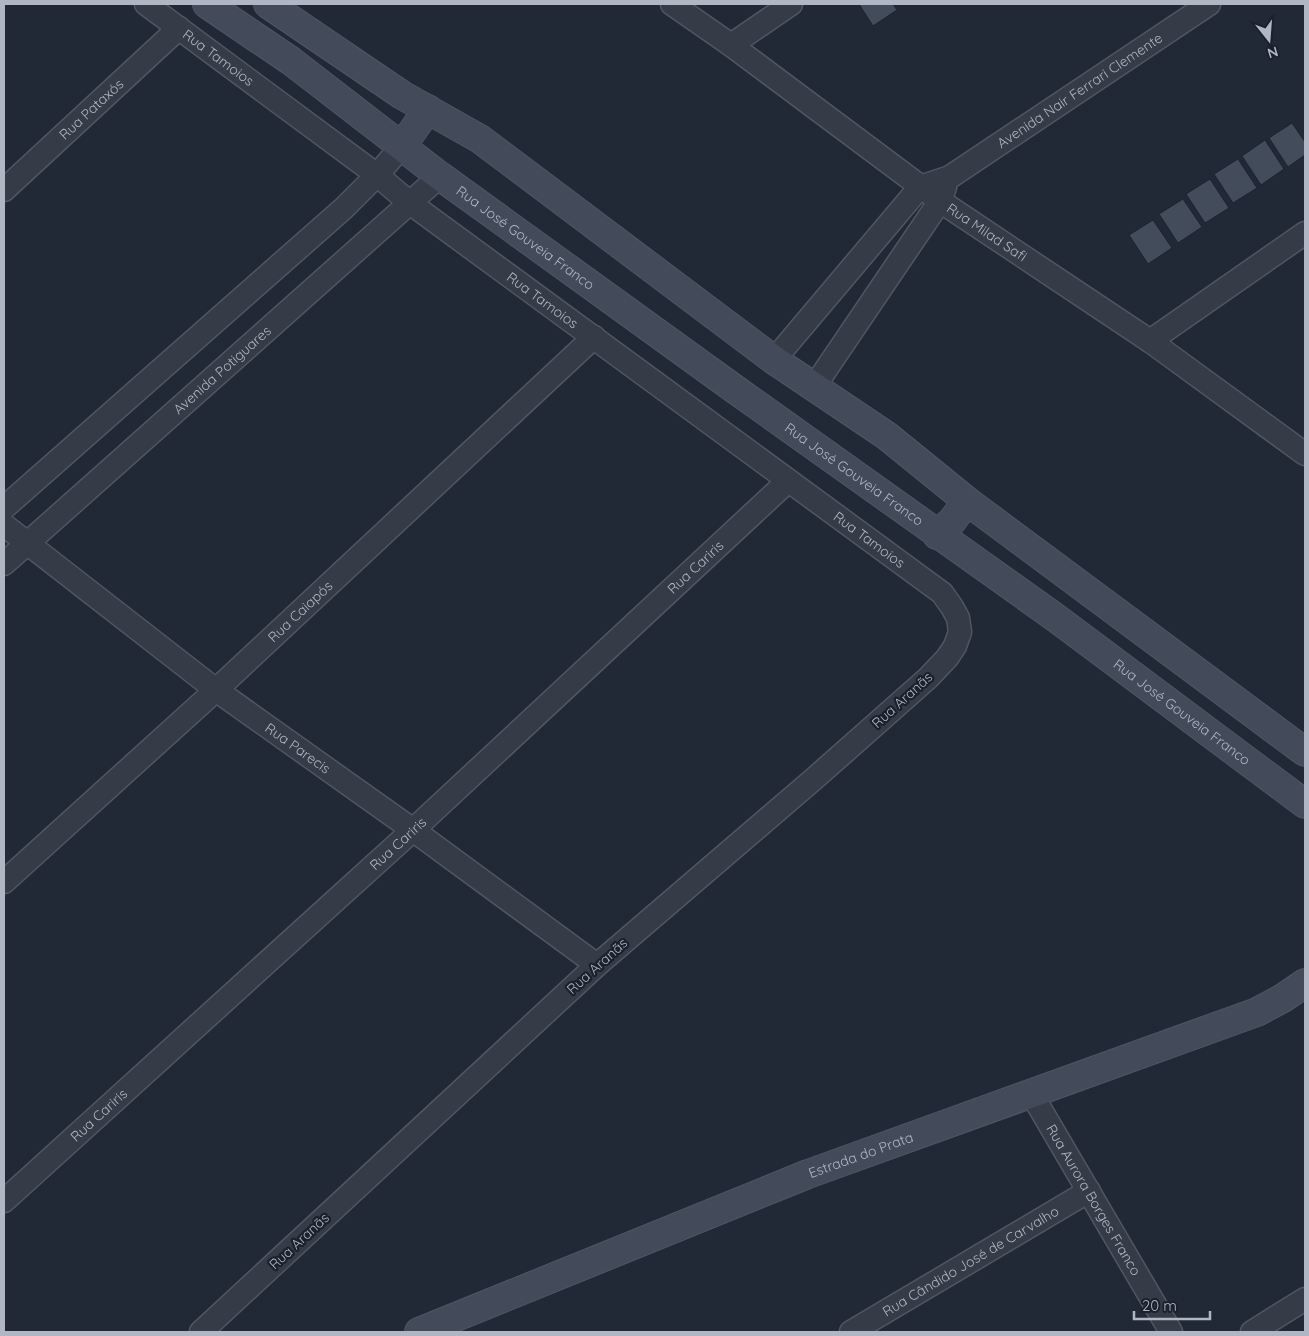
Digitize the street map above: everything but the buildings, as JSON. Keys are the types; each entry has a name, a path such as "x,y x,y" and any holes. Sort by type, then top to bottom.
{"street":[{"name":"Rua Tamoios","path":"146,4 377,175 410,203 788,482 942,593"},
{"name":"Rua José Gouveia Franco","path":"207,4 291,61 440,176 1056,618 1305,804"},
{"path":"268,4 402,95 480,139 774,360 887,436 966,501 1305,752"},
{"name":"Rua Milad Safi","path":"672,4 731,45 920,187 1150,341 1305,454"},
{"path":"731,45 791,4"},
{"name":"Avenida Nair Ferrari Clemente","path":"920,187 950,177 1209,4"},
{"name":"Rua Pataxós","path":"4,190 179,28"},
{"path":"4,508 344,208 377,175 402,146 428,108"},
{"name":"Avenida Potiguares","path":"4,564 440,176"},
{"path":"814,388 940,201 950,177"},
{"path":"774,360 920,187"},
{"path":"1150,341 1305,233"},
{"name":"Rua Caiapós","path":"4,882 216,690 594,337"},
{"name":"Rua Cariris","path":"4,1201 414,830 788,482"},
{"path":"937,534 952,521 966,501"},
{"name":"Rua Parecis","path":"4,525 216,690 414,830 597,965"},
{"name":"Rua Aranãs","path":"201,1332 597,965 816,778 928,678 947,658 955,646 960,632 958,618 942,593"},
{"name":"Estrada do Prata","path":"419,1332 808,1174 1257,1012 1305,983"},
{"name":"Rua Aurora Borges Franco","path":"1031,1093 1172,1332"},
{"name":"Rua Cândido José de Carvalho","path":"852,1332 1089,1191"},
{"path":"1252,1332 1305,1299"}]}
